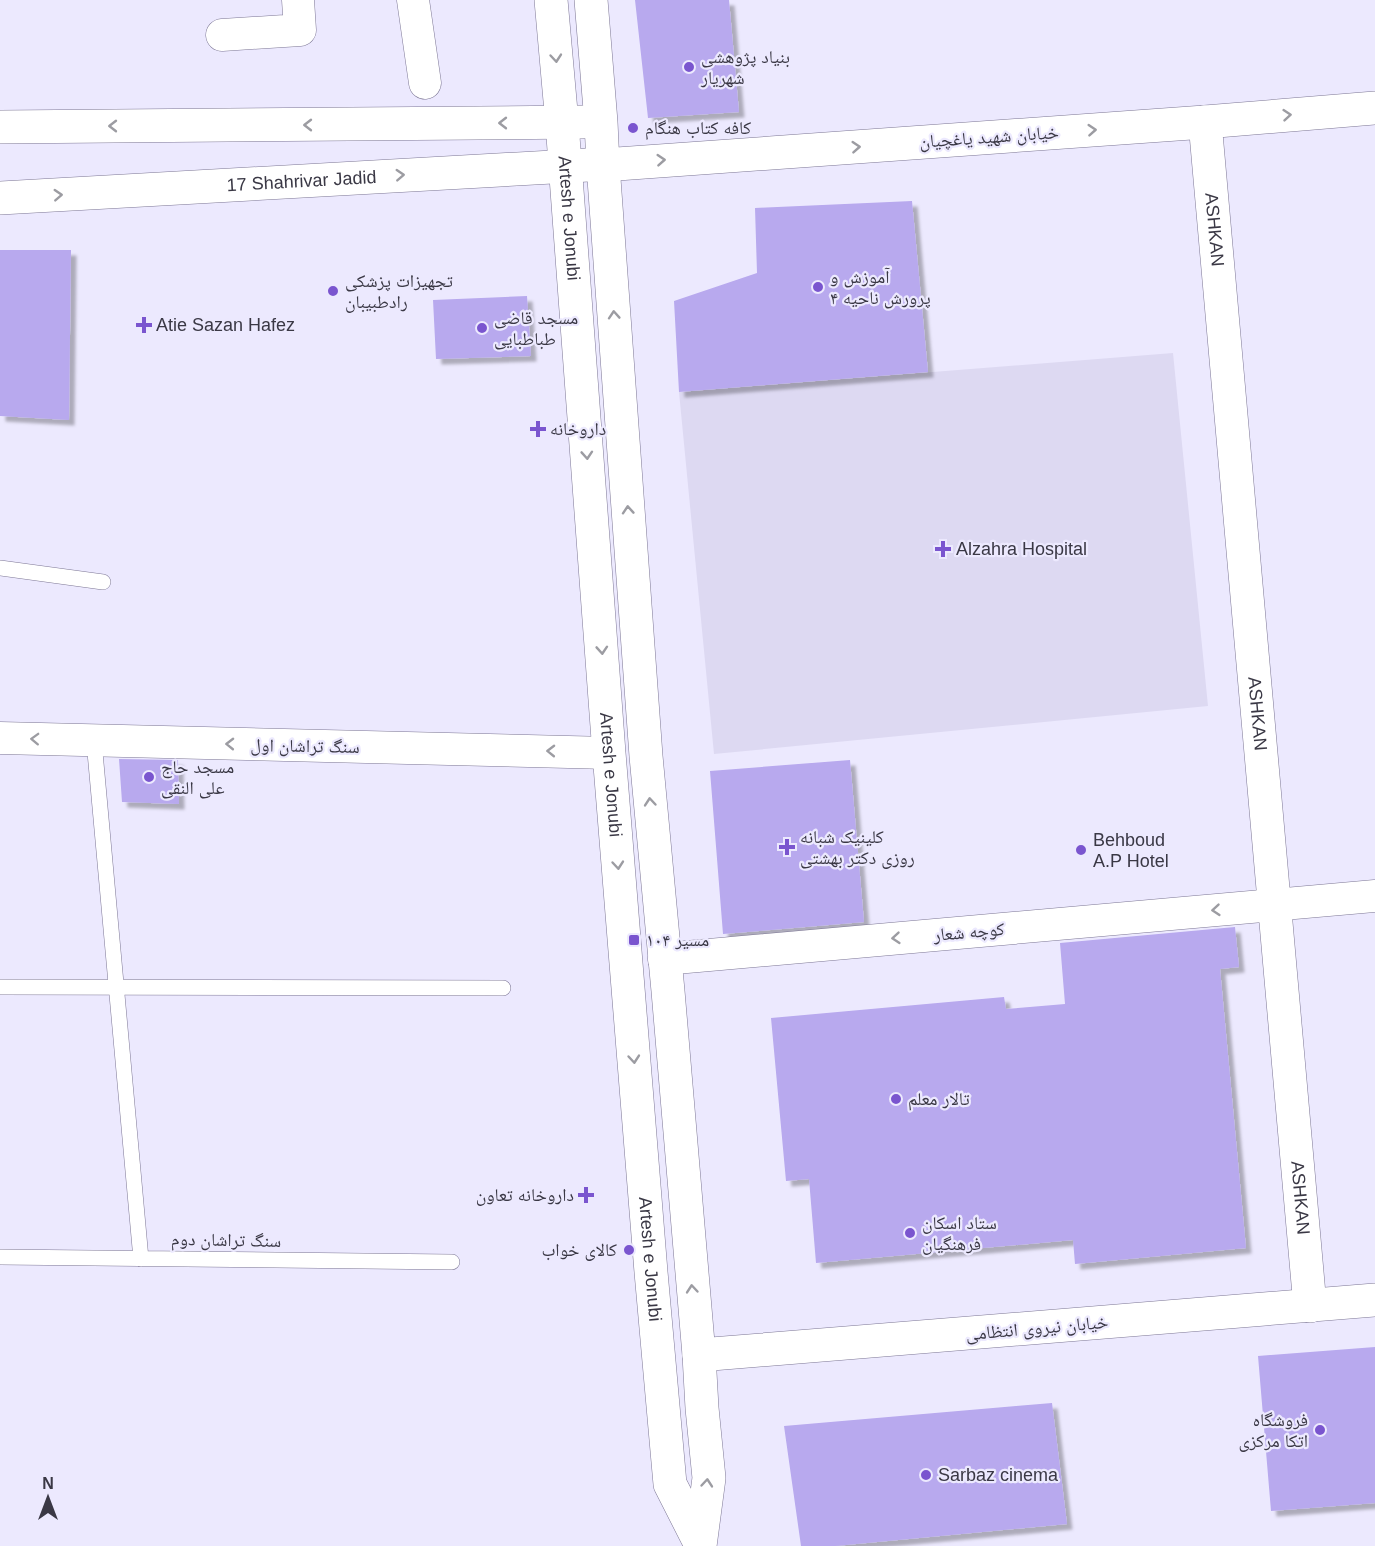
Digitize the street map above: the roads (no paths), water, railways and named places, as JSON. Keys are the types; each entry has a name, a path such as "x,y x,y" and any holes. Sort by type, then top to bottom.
{"main road":[{"name":"Artesh e Jonubi","path":"551,0 609,753 670,1484 700,1544"},
{"name":"Artesh e Jonubi","path":"591,0 645,744 709,1478 700,1544"},
{"name":"خیابان شهید یاغچیان","path":"603,165 1375,108"},
{"path":"0,127 601,122"},
{"name":"ASHKAN","path":"1204,122 1310,1306"},
{"name":"17 Shahrivar Jadid","path":"0,198 603,165"},
{"name":"خیابان نیروی انتظامی","path":"699,1355 1375,1300"}],"street":[{"path":"222,35 300,30 298,0"},
{"path":"413,0 424,83"},
{"name":"سنگ تراشان اول","path":"0,738 609,753"},
{"name":"کوچه شعار","path":"664,959 1375,896"}],"lane":[{"path":"0,568 103,582"},
{"path":"94,741 141,1258"},
{"path":"0,987 503,988"},
{"name":"سنگ تراشان دوم","path":"0,1257 452,1262"}],"place":[{"name":"بنیاد پژوهشی شهریار","path":"689,67"},
{"name":"کافه کتاب هنگام","path":"633,128"},
{"name":"آموزش و پرورش ناحیه ۴","path":"818,287"},
{"name":"تجهیزات پزشکی رادطبیبان","path":"333,291"},
{"name":"Atie Sazan Hafez","path":"144,325"},
{"name":"مسجد قاضی طباطبایی","path":"482,328"},
{"name":"داروخانه","path":"538,429"},
{"name":"Alzahra Hospital","path":"943,549"},
{"name":"مسجد حاج علی النقی","path":"149,777"},
{"name":"کلینیک شبانه روزی دکتر بهشتی","path":"787,847"},
{"name":"Behboud A.P Hotel","path":"1081,850"},
{"name":"مسیر ۱۰۴","path":"634,940"},
{"name":"تالار معلم","path":"896,1099"},
{"name":"داروخانه تعاون","path":"586,1195"},
{"name":"ستاد اسکان فرهنگیان","path":"910,1233"},
{"name":"کالای خواب","path":"629,1250"},
{"name":"فروشگاه اتکا مرکزی","path":"1320,1430"},
{"name":"Sarbaz cinema","path":"926,1475"}]}
